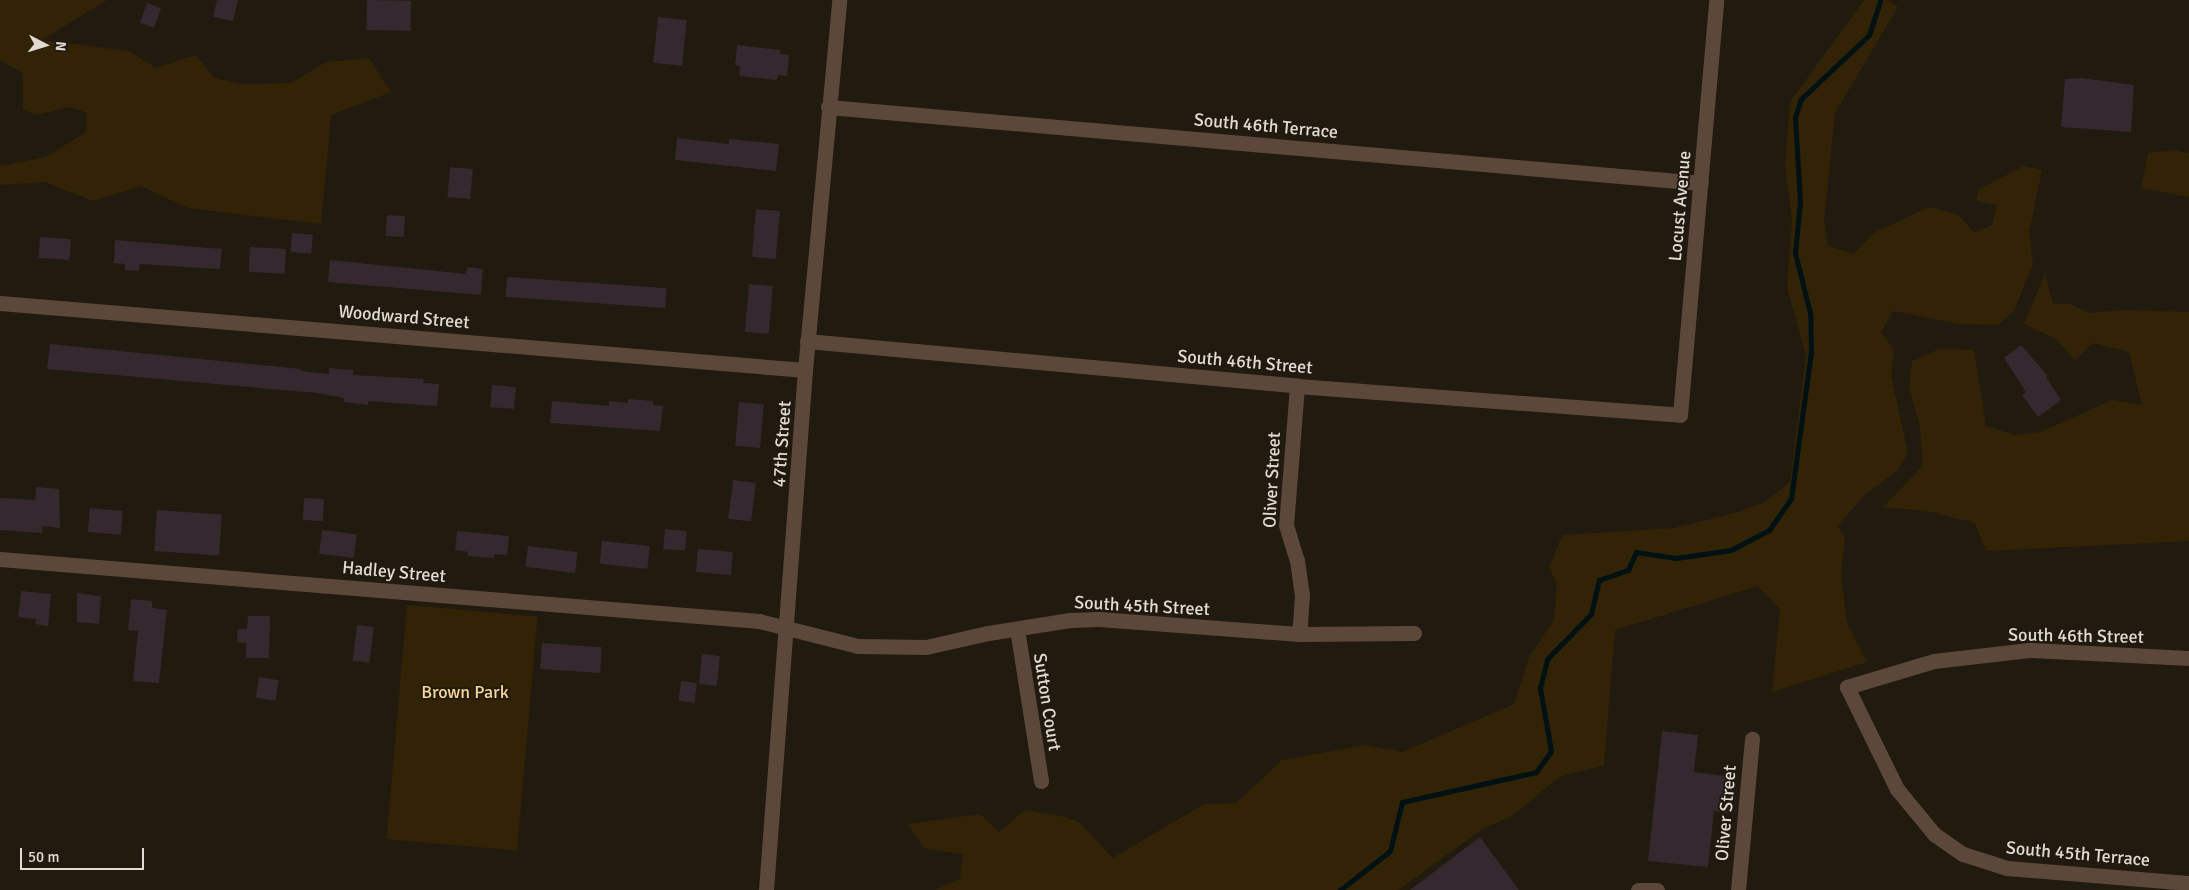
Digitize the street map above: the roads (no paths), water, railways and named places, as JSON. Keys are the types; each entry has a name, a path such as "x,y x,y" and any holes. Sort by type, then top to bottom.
{"street":[{"name":"47th Street","path":"766,890 784,670 784,627 807,341 839,0"},
{"name":"Locust Avenue","path":"1680,415 1716,0"},
{"name":"South 46th Terrace","path":"828,107 1701,183"},
{"name":"Woodward Street","path":"0,303 805,370"},
{"name":"South 46th Street","path":"807,341 1297,386 1680,415"},
{"name":"Oliver Street","path":"1297,386 1286,525 1302,595 1299,634"},
{"name":"Hadley Street","path":"0,559 759,621 784,627"},
{"name":"South 45th Street","path":"784,627 858,646 926,647 1017,629 1099,619 1299,634 1414,633"},
{"name":"Sutton Court","path":"1017,629 1041,781"},
{"name":"South 46th Street","path":"1847,687 1934,661 2029,650 2189,658"},
{"name":"South 45th Terrace","path":"1847,687 1897,789 1934,834 1963,854 2007,868 2164,885 2189,883"},
{"name":"Oliver Street","path":"1738,890 1752,739"},
{"path":"1638,890 1657,890"}],"waterway":[{"path":"1340,890 1390,851 1402,802 1536,772 1551,751 1540,688 1547,659 1591,614 1599,580 1628,570 1636,552 1676,558 1731,550 1769,530 1791,499 1811,352 1810,313 1795,253 1800,202 1795,117 1801,99 1869,35 1880,1"}],"park label":[{"name":"Brown Park","path":"465,692"}]}
